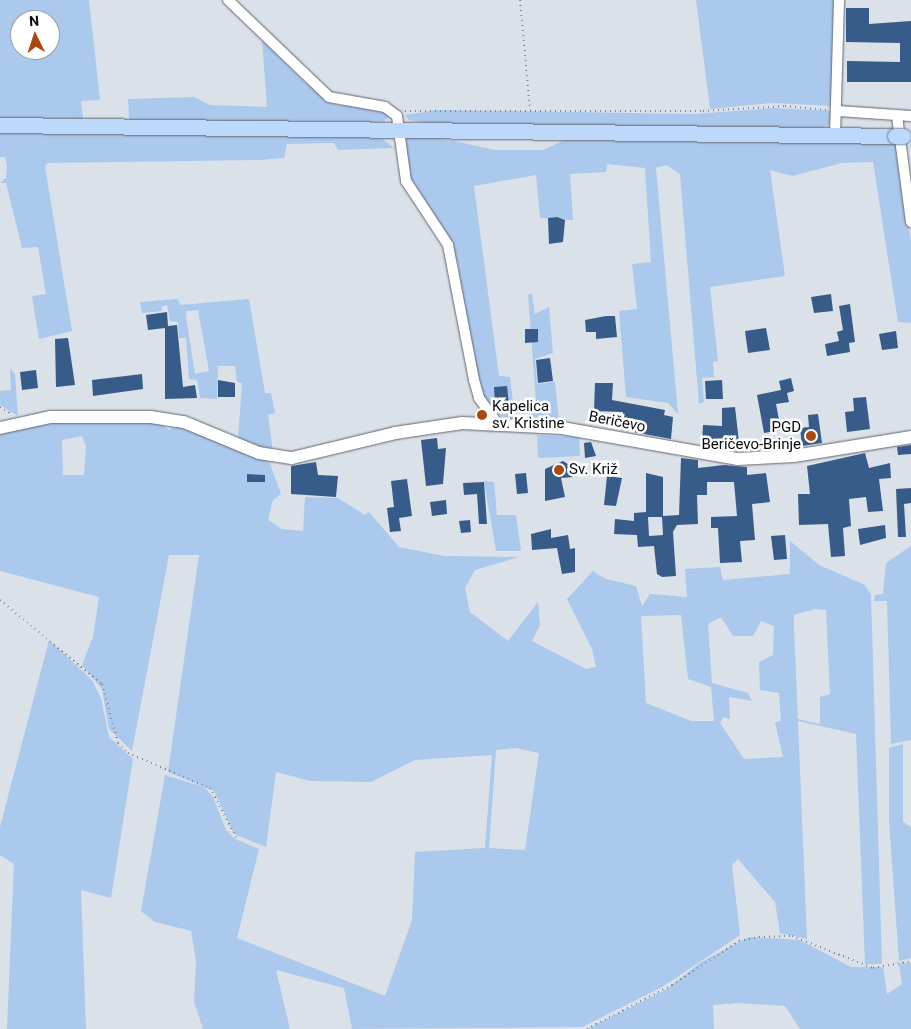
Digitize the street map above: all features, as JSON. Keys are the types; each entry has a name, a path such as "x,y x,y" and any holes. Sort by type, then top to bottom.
{"main road":[{"path":"0,125 903,136"}],"street":[{"path":"228,0 329,97 385,107 397,116 406,181 443,234 455,264 474,380 479,398 497,423"},
{"path":"835,136 838,111 839,0"},
{"path":"838,111 911,116"},
{"path":"897,116 911,222"},
{"name":"Beričevo","path":"0,428 50,417 151,418 207,430 259,453 292,458 421,427 497,423 586,432 738,460 794,456 911,437"}],"path":[{"path":"520,0 530,110"},
{"path":"397,116 418,109 703,111 785,106 838,111"},
{"path":"0,600 102,684 118,743 128,753 210,788 237,839"},
{"path":"587,1029 664,990 739,941 759,937 792,936 873,968 911,961"}],"shaded area":[{"path":"0,0 89,0 100,100 81,101 83,119 0,118"},
{"path":"696,0 836,0 835,106 772,103 710,109"},
{"path":"262,40 303,81 337,105 379,108 390,116 383,122 129,120 128,99 194,97 210,105 267,107"},
{"path":"773,108 834,111 829,125 819,129 432,124 409,120 405,115 437,110 695,114"},
{"path":"0,131 379,136 394,148 338,150 334,143 287,144 284,158 260,160 48,163 45,166 72,331 39,339 32,296 46,294 38,247 22,248 6,183 0,183 6,178 7,166 5,157 0,157"},
{"path":"432,136 495,150 543,150 567,139 898,143 911,242 911,323 898,322 873,162 842,163 792,176 770,170 785,276 710,287 718,361 713,362 714,377 702,378 704,402 699,404 680,174 667,165 656,168 678,414 668,403 626,397 619,311 637,309 632,264 651,262 645,168 607,164 606,172 570,174 573,220 540,218 536,175 474,186 499,376 510,377 515,420 501,416 485,402 476,373 458,264 450,240 409,176 404,142 408,137"},
{"path":"532,293 535,314 549,307 553,353 535,359 537,384 555,382 559,422 522,420 522,402 536,401 528,295"},
{"path":"178,299 180,305 249,299 265,393 271,393 275,413 268,415 273,452 238,439 242,383 237,382 235,366 218,366 217,399 200,398 197,380 189,379 186,338 179,338 178,322 170,321 167,305 161,307 162,311 142,313 140,302","holes":["198,310 209,371 195,374 186,311"]},
{"path":"10,368 15,374 18,416 0,405 0,391 11,390"},
{"path":"50,421 159,423 169,430 176,425 269,461 281,494 273,500 268,520 282,529 303,531 305,497 338,498 365,515 369,512 399,547 444,556 519,557 475,570 465,588 470,612 508,641 538,602 540,625 532,641 586,669 596,667 592,649 567,599 593,571 606,579 636,586 642,606 650,594 687,597 685,569 720,567 723,580 790,574 790,541 819,565 865,585 871,595 882,964 865,964 856,734 798,721 807,939 780,933 775,902 738,859 732,865 740,935 662,987 582,1027 352,1029 344,988 276,970 290,1029 203,1029 194,1002 196,960 191,931 155,922 141,911 165,775 204,787 213,797 226,830 235,839 259,849 237,938 385,996 412,920 415,852 485,848 492,755 415,760 371,782 310,781 276,772 266,847 234,834 214,791 168,772 199,555 169,555 132,751 109,729 102,689 82,665 93,637 99,597 0,571 0,433","holes":["82,436 86,446 84,475 63,475 62,440","815,609 826,610 830,694 820,697 820,724 798,719 794,615","681,615 688,679 711,687 714,721 691,721 646,703 641,616","721,617 733,636 753,636 761,621 774,626 773,655 759,662 760,690 779,693 781,721 775,722 783,757 744,759 720,723 723,717 730,719 729,697 752,701 748,693 712,683 708,624","516,748 539,753 525,850 489,848 496,750"]},
{"path":"537,435 579,437 580,456 538,458"},
{"path":"484,481 494,482 497,515 516,515 521,551 496,551"},
{"path":"911,546 911,740 891,744 887,601 874,601 875,595 883,594 886,563"},
{"path":"49,640 92,680 101,698 109,737 133,759 111,898 81,890 86,1029 7,1029 14,864 0,855 0,827"},
{"path":"903,744 903,822 911,827 911,958 899,961 889,821 889,748"},
{"path":"749,937 800,940 851,967 883,967 887,994 902,984 899,964 911,962 911,1029 800,1029 785,1006 738,1003 713,1005 714,1029 587,1029 667,989 701,962"}],"building":[{"path":"846,8 869,8 869,24 911,21 911,82 847,82 847,61 900,62 900,43 846,42"},
{"path":"557,217 565,220 563,242 549,244 548,218"},
{"path":"831,294 833,311 814,313 811,297"},
{"path":"850,304 855,342 849,343 850,352 827,356 825,344 839,341 837,332 843,330 839,306"},
{"path":"167,312 168,326 177,325 183,387 195,385 197,398 165,399 165,328 148,330 146,315"},
{"path":"615,316 617,337 596,339 596,332 586,332 585,320"},
{"path":"766,328 770,350 748,353 745,331"},
{"path":"525,329 538,329 538,342 525,343"},
{"path":"896,331 898,348 882,350 879,334"},
{"path":"68,338 75,385 56,387 55,339"},
{"path":"550,358 553,381 538,383 536,360"},
{"path":"36,370 38,388 22,390 20,372"},
{"path":"142,374 143,389 93,396 92,380"},
{"path":"791,378 794,391 787,393 789,402 776,404 781,430 764,433 757,395 781,390 779,381"},
{"path":"218,380 235,383 235,397 218,397"},
{"path":"722,380 723,399 706,399 705,381"},
{"path":"595,383 613,383 612,400 665,410 664,415 673,417 671,439 633,432 635,419 622,417 623,412 594,411"},
{"path":"507,386 509,405 495,406 494,387"},
{"path":"866,397 870,429 847,432 845,412 854,411 853,398"},
{"path":"735,407 740,451 702,444 703,425 722,426 722,408"},
{"name":"PGD Beričevo-Brinje","path":"818,414 822,443 802,446 800,428 809,427 808,415"},
{"path":"437,438 438,449 446,448 443,484 426,486 421,440"},
{"path":"591,442 596,456 585,458 584,443"},
{"path":"911,445 911,454 898,455 897,447"},
{"path":"865,453 869,468 890,463 891,478 879,479 883,511 868,512 866,497 849,499 851,526 843,528 845,556 831,557 828,524 799,525 798,494 810,494 807,466"},
{"path":"681,458 698,460 698,468 724,465 747,467 747,475 766,473 770,502 752,504 755,540 740,541 742,562 720,563 718,528 711,528 711,517 737,516 734,482 707,482 707,495 697,495 698,524 677,525 673,532 676,576 662,577 657,574 654,546 638,547 637,535 614,534 615,519 634,521 634,513 646,512 646,473 663,477 663,516 679,515","holes":["648,517 662,517 663,535 649,536"]},
{"path":"563,461 574,468 573,477 561,478 565,497 545,501 545,469"},
{"path":"316,462 318,475 338,476 336,497 291,494 291,466"},
{"path":"526,473 528,493 517,494 515,474"},
{"path":"247,474 265,475 265,482 247,482"},
{"path":"607,476 622,478 616,506 604,505"},
{"path":"407,479 412,516 399,518 401,531 390,532 387,508 394,507 391,481"},
{"path":"484,482 487,524 479,524 477,494 464,495 463,483"},
{"path":"911,488 911,503 904,504 906,537 898,537 896,489"},
{"path":"446,500 447,514 432,516 430,502"},
{"path":"470,520 471,532 461,533 459,521"},
{"path":"885,525 886,538 860,545 858,529"},
{"path":"551,529 551,538 568,535 570,549 575,548 575,572 562,574 557,548 532,550 531,534"},
{"path":"785,535 787,559 774,560 771,536"}],"place":[{"name":"Kapelica sv. Kristine","path":"482,415"},
{"name":"PGD Beričevo-Brinje","path":"811,436"},
{"name":"Sv. Križ","path":"559,470"}]}
